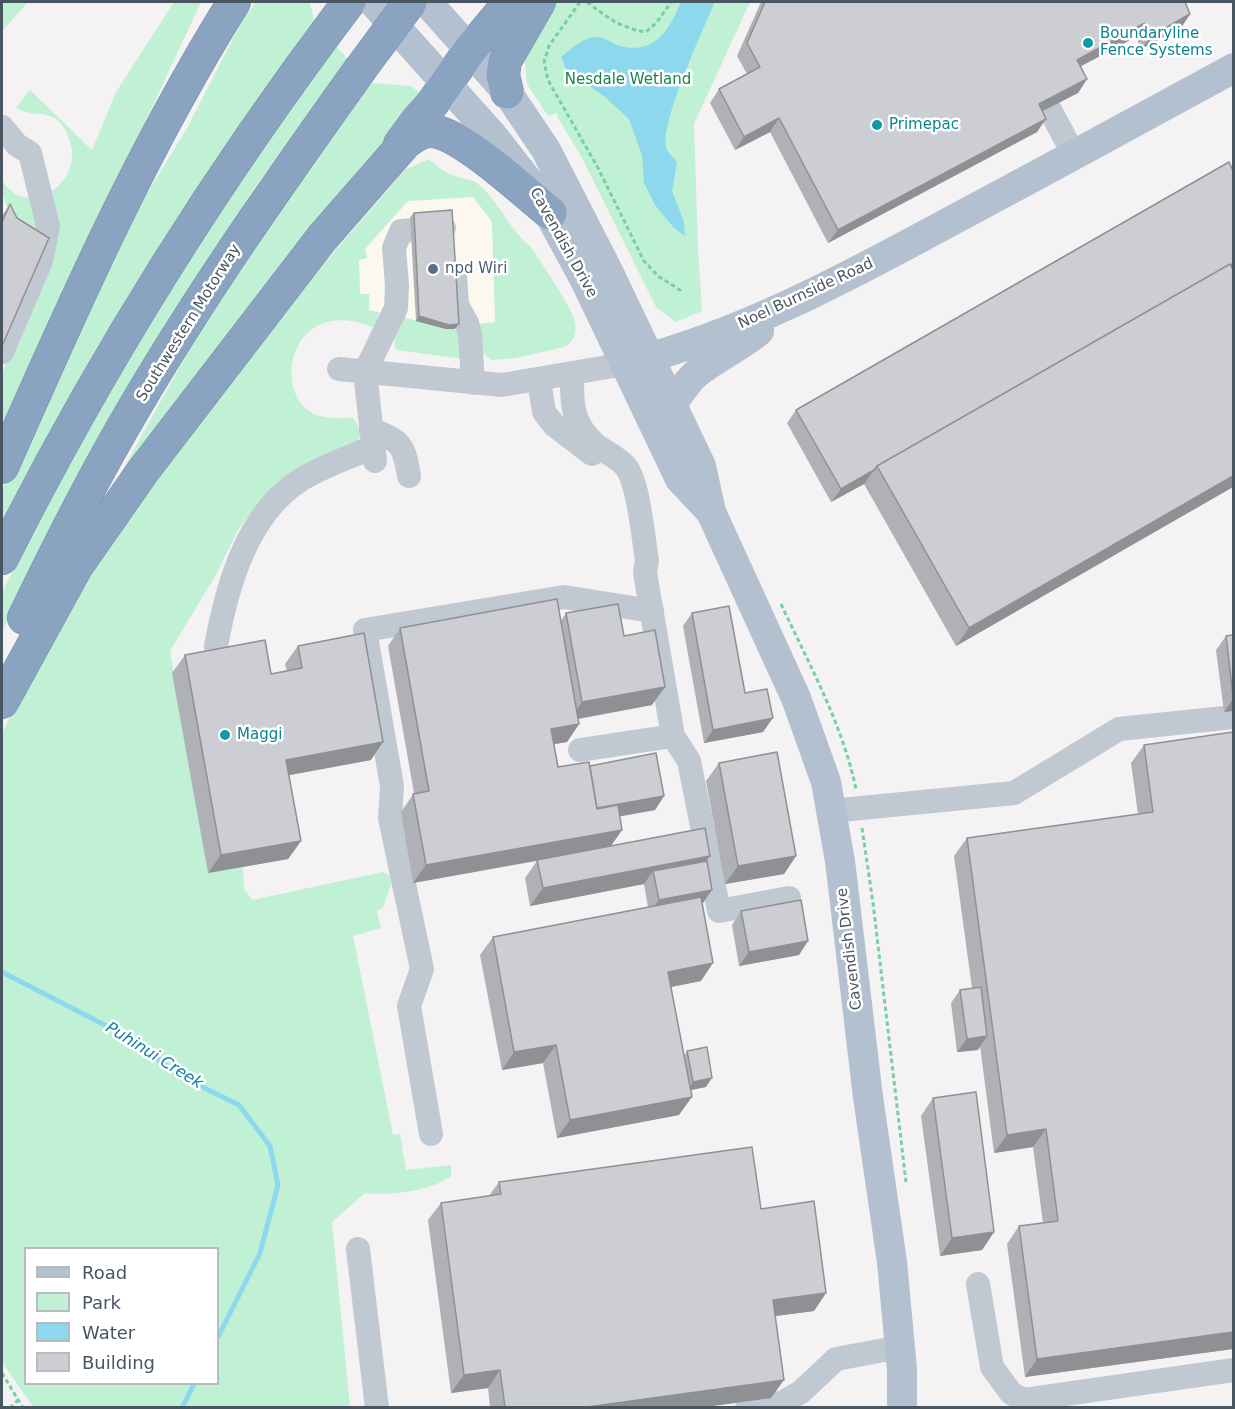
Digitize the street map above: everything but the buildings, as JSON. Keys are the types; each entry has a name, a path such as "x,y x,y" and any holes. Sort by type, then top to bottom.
{"highway":[{"path":"185,84 187,61 213,2"},
{"path":"2,467 93,263 185,84 234,2"},
{"path":"2,558 74,419 186,237 258,129 349,2"},
{"name":"Southwestern Motorway","path":"2,664 109,451 179,334 250,226 410,2"},
{"path":"2,702 76,567 143,471 322,238 394,153 470,50 510,2"},
{"path":"507,92 503,75 505,61 539,2"},
{"path":"394,153 410,139 423,132 430,131 448,135 495,168 550,213"}],"main road":[{"name":"Cavendish Drive","path":"373,2 518,166 550,213 585,280 637,361 671,406 701,466 711,512 796,698 826,782 840,861 868,1097 892,1262 900,1347 902,1407"},
{"name":"Cavendish Drive","path":"427,2 507,92 546,150 597,249 680,479 711,512"},
{"name":"Noel Burnside Road","path":"637,361 720,334 796,301 904,247 1233,68"},
{"path":"671,406 696,374 742,345 796,301"}],"street":[{"path":"1049,108 1074,155"},
{"path":"2,127 17,145 30,153 48,226 41,261 2,352"},
{"path":"373,446 365,372 427,272 467,323 470,334 472,383"},
{"name":"Noel Burnside Road","path":"339,369 502,385 637,361"},
{"path":"572,374 572,410 581,426 595,444 626,466 633,479 647,561 645,573 673,736 689,761 719,911 789,898"},
{"path":"539,380 544,412 554,425 619,473 627,504 636,561 645,573"},
{"path":"216,646 222,614 237,571 251,535 271,504 302,479 373,446 389,436 401,445 406,455 409,476"},
{"path":"430,1134 408,1006 422,969 390,818 392,786 365,630 564,597 652,611"},
{"path":"831,811 1014,793 1119,729 1233,717"},
{"path":"580,750 673,736"},
{"path":"358,1249 377,1407"},
{"path":"978,1284 992,1367 1011,1393 1024,1400 1050,1402 1233,1370"},
{"path":"747,1407 782,1403 801,1392 836,1359 900,1347"}],"path":[{"path":"580,2 549,46 544,62 548,80 598,168 644,261 658,276 683,292"},
{"path":"587,2 614,23 631,30 646,32 657,22 671,2"},
{"path":"2,1373 23,1407"},
{"path":"10,1407 18,1400"}],"shaded area":[{"path":"479,197 522,240 500,329 446,329 369,310 371,304 369,294 360,294 359,259 367,258 365,249 408,201"}],"green space":[{"path":"2,2 28,2 2,31"},
{"path":"174,2 201,2 129,157 67,282 2,440 2,374 50,253 23,231 10,214 3,193 2,180 12,192 24,197 37,197 50,192 61,183 69,172 72,158 68,136 59,121 46,115 16,108 30,90 92,150 116,92"},
{"path":"256,2 310,2 314,22 205,176 128,296 78,382 2,524 2,490 53,371 116,244 186,130 242,21"},
{"name":"Nesdale Wetland","path":"550,2 750,2 694,124 702,311 676,322 656,307 581,156 557,113 548,116 527,84 525,44"},
{"path":"335,45 348,59 253,190 28,576 2,633 2,592 88,430 176,279 243,176"},
{"path":"371,83 411,86 421,94 80,547 193,343 303,177"},
{"path":"429,159 446,172 473,181 493,199 517,233 531,247 562,296 575,322 574,337 564,347 516,358 491,360 480,350 479,324 495,322 490,219 473,197 408,201 365,249 367,258 359,260 360,294 369,294 369,310 379,312 375,328 345,320 322,324 305,335 295,352 292,372 295,391 304,407 324,417 353,418 360,431 357,445 261,501 239,528 214,578 170,651 208,873 243,867 244,888 252,900 383,872 389,875 392,882 383,908 377,911 381,928 353,936 393,1135 400,1134 406,1170 451,1165 451,1176 422,1189 386,1194 365,1193 332,1222 350,1407 33,1407 2,1362 2,733 54,629 161,474 289,304 405,170"},
{"path":"400,316 446,329 460,329 463,359 397,350 394,333"}],"water":[{"path":"681,2 715,2 684,75 666,134 666,147 677,162 672,191 684,222 685,236 674,228 655,205 644,183 642,155 629,119 605,97 567,71 561,57 578,44 593,37 601,37 620,46 632,48 652,43 666,31"}],"waterway":[{"name":"Puhinui Creek","path":"2,972 128,1037 182,1077 239,1105 270,1146 278,1185 260,1253 219,1335"},
{"name":"Puhinui Creek","path":"182,1408 194,1385"}],"place":[{"name":"Boundaryline Fence Systems","path":"1088,43"},
{"name":"Primepac","path":"877,125"},
{"name":"npd Wiri","path":"433,269"},
{"name":"Maggi","path":"225,735"}]}
